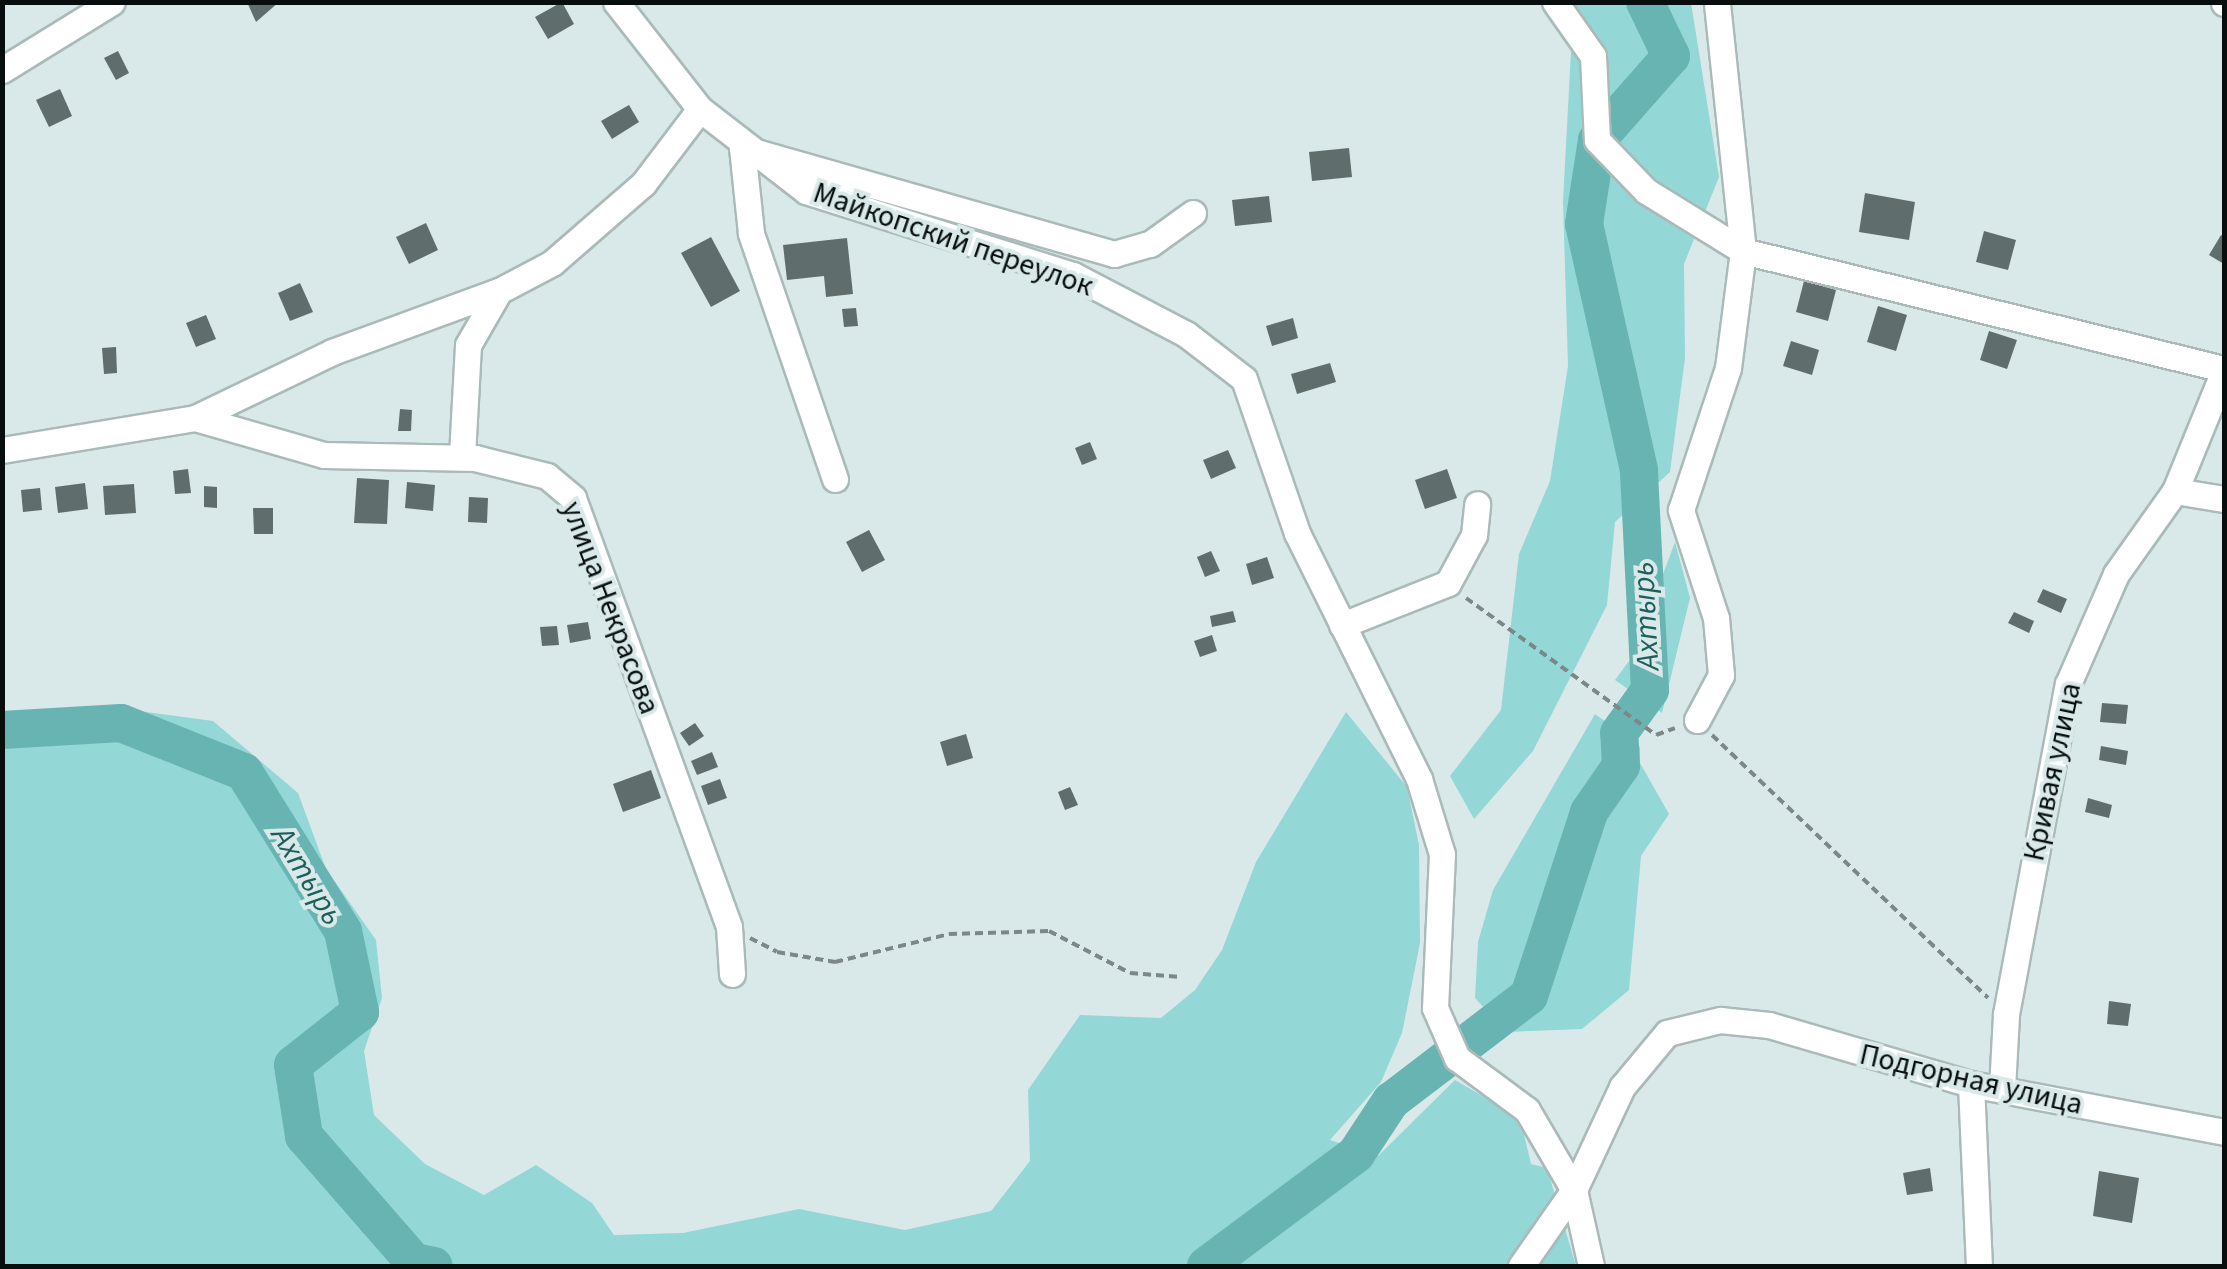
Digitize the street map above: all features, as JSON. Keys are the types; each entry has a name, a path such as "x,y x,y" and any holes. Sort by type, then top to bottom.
{"street":[{"path":"2,70 112,2"},
{"name":"Майкопский переулок","path":"616,2 700,110 742,148 806,191 1074,275 1186,334 1244,378 1297,533 1419,779 1442,854 1435,1008 1457,1058 1527,1110 1574,1190 1591,1266"},
{"name":"Кривая улица","path":"1556,2 1593,56 1598,140 1646,191 1742,251 2224,370 2175,491 2116,574 2068,684 2006,1014 2002,1089"},
{"path":"1697,720 1722,675 1716,618 1681,510 1728,368 1742,251 1717,2"},
{"name":"улица Некрасова","path":"2,450 195,418 332,352 499,291 552,263 643,184 700,110"},
{"path":"836,479 750,233 742,148 823,165 1074,248 1114,254 1150,244 1193,213"},
{"path":"462,456 468,344 499,291"},
{"name":"улица Некрасова","path":"195,418 324,455 462,456 547,476 574,498 729,927 732,974"},
{"path":"2175,491 2224,499"},
{"path":"1342,625 1448,583 1474,535 1477,504"},
{"name":"Подгорная улица","path":"1522,1266 1574,1190 1622,1088 1667,1033 1720,1020 1769,1025 1971,1084 2224,1132"},
{"path":"1971,1084 1979,1266"}],"path":[{"path":"1448,583 1506,632 1616,703 1656,735 1697,720 2006,1014"},
{"path":"729,927 776,952 835,962 967,932 1049,931 1130,973 1181,978"}],"shaded area":[{"path":"1560,3 1691,3 1719,177 1684,264 1685,358 1670,472 1615,522 1607,605 1533,751 1474,819 1450,776 1501,710 1519,554 1550,481 1568,366 1563,201 1572,33"},
{"path":"1675,542 1690,598 1662,713 1615,680 1632,657"},
{"path":"124,709 213,721 298,793 326,869 376,940 382,998 364,1051 374,1115 425,1164 484,1195 536,1165 592,1203 614,1235 683,1233 799,1209 905,1230 991,1211 1030,1161 1028,1090 1080,1015 1161,1018 1195,990 1222,950 1256,862 1346,712 1407,787 1419,845 1420,943 1402,1033 1381,1082 1330,1140 1378,1156 1455,1080 1520,1118 1531,1164 1547,1168 1576,1266 3,1266 3,712"},
{"path":"1595,714 1640,747 1640,763 1669,814 1641,856 1629,990 1582,1029 1506,1032 1475,998 1478,942 1493,890"}],"building":[{"path":"247,2 279,2 256,22"},
{"path":"562,2 574,24 548,39 535,17"},
{"path":"118,51 129,73 116,80 104,58"},
{"path":"60,89 72,116 49,127 36,100"},
{"path":"629,105 639,122 612,139 601,121"},
{"path":"1349,148 1352,177 1312,181 1309,152"},
{"path":"1865,193 1915,202 1909,240 1859,232"},
{"path":"1269,196 1272,222 1235,226 1232,200"},
{"path":"426,223 438,250 409,264 396,237"},
{"path":"1984,231 2016,240 2008,270 1976,262"},
{"path":"2221,235 2224,237 2224,264 2209,255"},
{"path":"711,237 740,291 711,307 681,253"},
{"path":"847,238 853,294 826,297 824,276 787,280 783,245"},
{"path":"1804,281 1836,290 1828,321 1796,312"},
{"path":"300,283 313,312 290,321 278,293"},
{"path":"1878,306 1907,315 1896,351 1867,342"},
{"path":"856,308 858,326 844,327 842,309"},
{"path":"206,315 216,339 196,347 186,323"},
{"path":"1293,318 1298,338 1272,346 1266,326"},
{"path":"1989,331 2017,340 2007,369 1980,360"},
{"path":"1791,341 1819,350 1812,375 1783,366"},
{"path":"116,347 117,373 104,374 102,348"},
{"path":"1330,363 1336,382 1297,394 1291,374"},
{"path":"400,409 412,410 411,431 398,431"},
{"path":"1090,442 1097,459 1082,465 1075,448"},
{"path":"1228,450 1236,468 1211,479 1203,460"},
{"path":"188,469 191,493 175,494 173,471"},
{"path":"1447,469 1457,498 1425,509 1415,480"},
{"path":"357,478 389,480 387,524 354,523"},
{"path":"407,482 435,485 433,511 405,508"},
{"path":"85,483 88,509 58,513 55,487"},
{"path":"134,484 136,513 105,515 103,486"},
{"path":"204,486 217,487 217,508 204,507"},
{"path":"40,488 42,510 23,512 21,490"},
{"path":"469,497 488,498 487,523 468,522"},
{"path":"253,508 273,508 273,534 254,534"},
{"path":"869,530 885,560 862,572 846,542"},
{"path":"1211,551 1220,571 1205,577 1197,557"},
{"path":"1267,557 1274,578 1252,585 1246,564"},
{"path":"2043,589 2067,599 2061,613 2037,602"},
{"path":"1233,611 1236,622 1212,627 1210,616"},
{"path":"2014,612 2034,621 2029,633 2008,623"},
{"path":"588,622 591,639 570,643 567,625"},
{"path":"557,626 559,645 542,646 540,627"},
{"path":"1212,635 1217,651 1200,657 1194,641"},
{"path":"2102,703 2128,705 2126,724 2100,722"},
{"path":"695,723 704,736 689,746 680,733"},
{"path":"966,734 973,758 947,766 940,742"},
{"path":"2101,746 2128,751 2126,765 2099,760"},
{"path":"712,752 718,767 697,775 691,761"},
{"path":"651,770 661,798 623,812 613,784"},
{"path":"720,779 727,798 708,805 701,786"},
{"path":"1070,787 1078,805 1065,810 1058,792"},
{"path":"2088,798 2112,805 2109,818 2085,812"},
{"path":"2109,1001 2131,1004 2128,1026 2107,1024"},
{"path":"1930,1168 1933,1191 1907,1195 1903,1173"},
{"path":"2099,1171 2139,1178 2132,1223 2093,1216"}],"waterway":[{"name":"Ахтырь","path":"1206,1266 1356,1154 1391,1101 1529,996 1589,812 1621,766 1619,733 1650,690 1639,470 1584,224 1597,140 1671,56 1645,2"},
{"name":"Ахтырь","path":"2,730 121,723 244,772 343,931 360,1012 293,1065 304,1136 414,1262 434,1266"}]}
